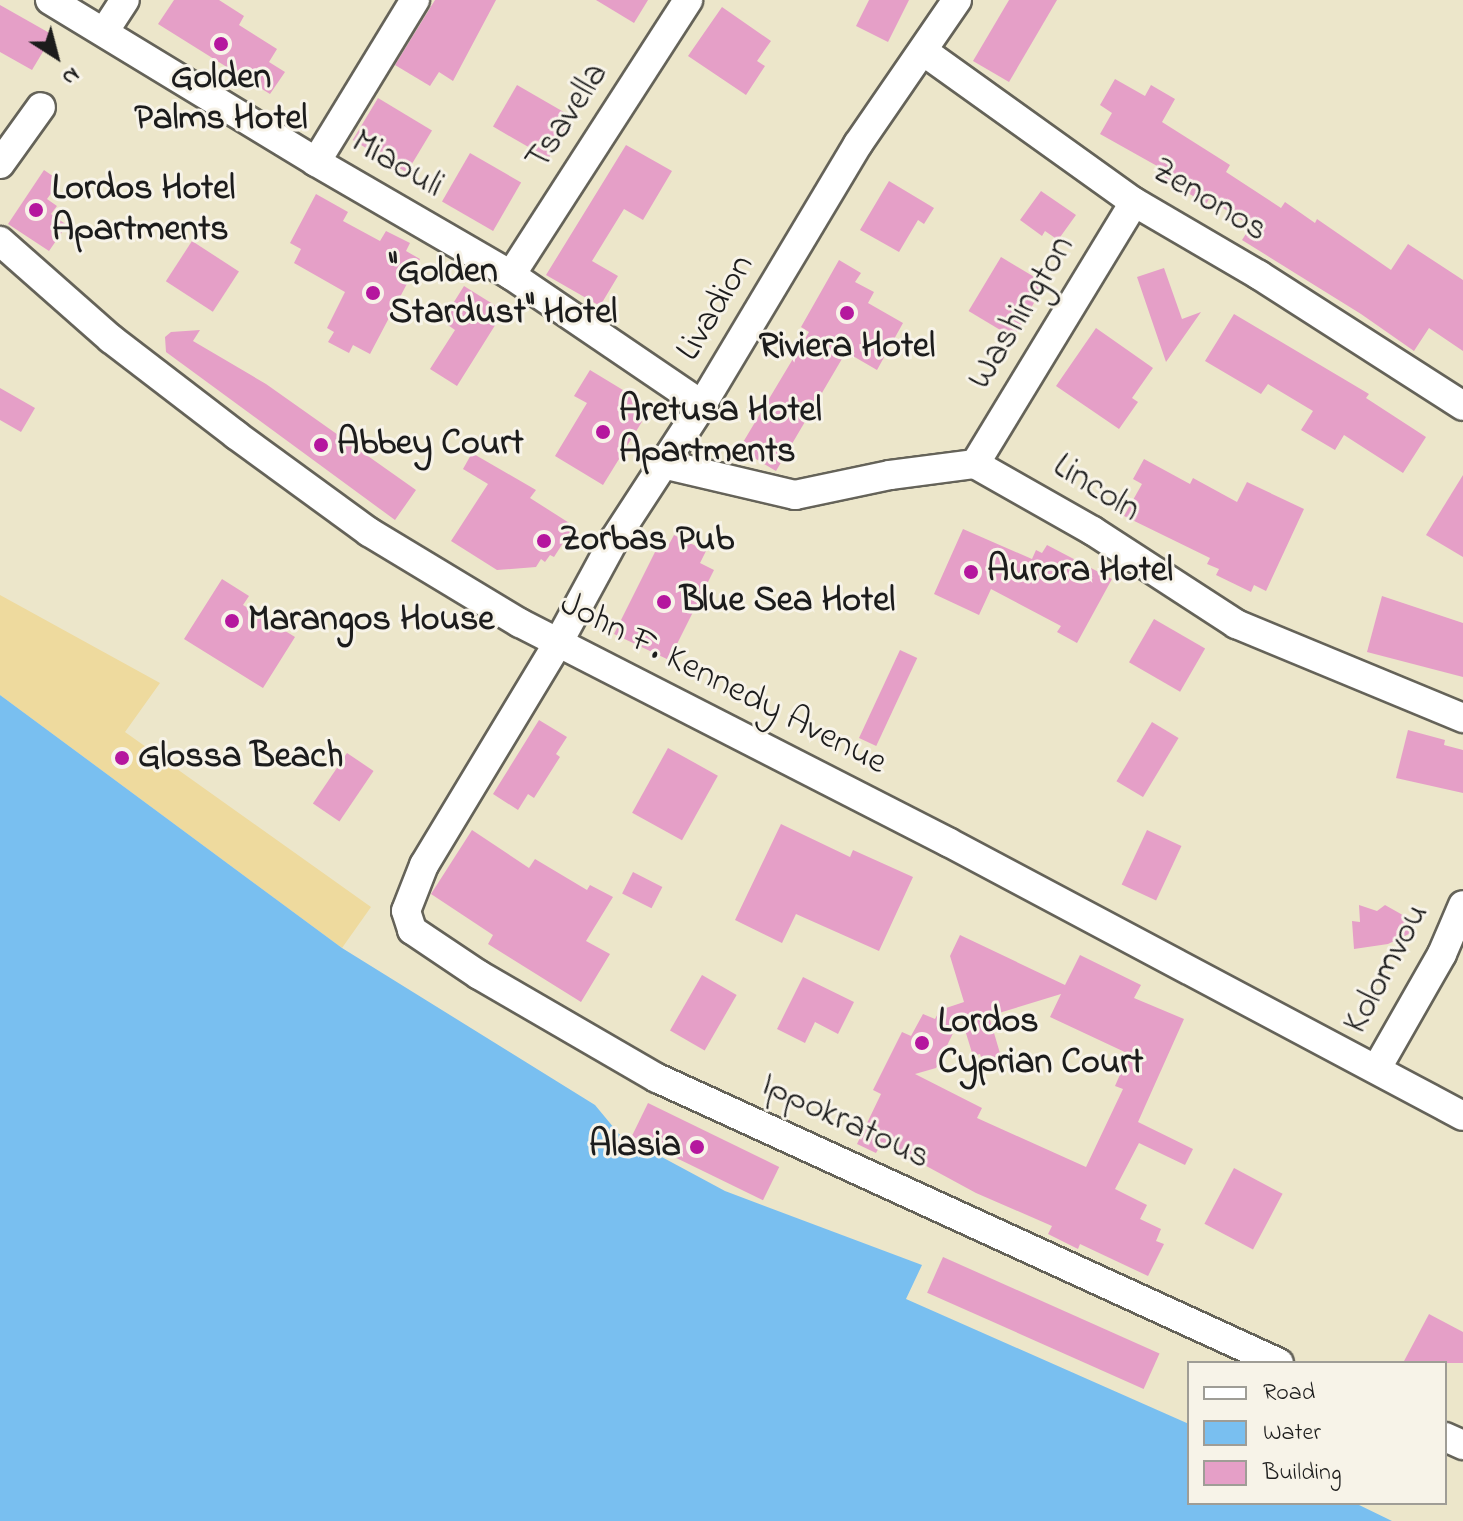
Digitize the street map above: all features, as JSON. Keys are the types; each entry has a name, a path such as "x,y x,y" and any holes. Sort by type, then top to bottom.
{"street":[{"name":"Miaouli","path":"50,0 316,162 511,275 702,405"},
{"path":"104,32 125,0"},
{"path":"316,162 415,0"},
{"name":"Tsavella","path":"511,275 688,0"},
{"name":"Livadion","path":"406,911 424,865 558,643 614,540 702,405 858,144 957,0"},
{"name":"Zenonos","path":"923,51 1134,202 1259,275 1463,406"},
{"path":"0,164 41,107"},
{"name":"Washington","path":"975,464 1134,202"},
{"name":"John F. Kennedy Avenue","path":"0,241 111,339 369,532 558,643 962,849 1463,1116"},
{"path":"663,464 795,495 890,475 975,464"},
{"name":"Lincoln","path":"975,464 1080,523 1236,624 1463,718"},
{"name":"Kolomvou","path":"1377,1068 1453,958 1463,905"},
{"name":"Ippokratous","path":"406,911 412,930 457,960 657,1078 1275,1361"}],"sand":[{"name":"Glossa Beach","path":"0,595 160,683 125,732 371,907 342,948 0,695"}],"water":[{"path":"0,695 342,948 595,1105 619,1134 725,1191 922,1265 906,1299 1187,1423 1187,1505 1359,1505 1392,1521 0,1521"}],"building":[{"name":"Golden Palms Hotel","path":"174,0 219,0 244,16 239,25 277,49 269,62 285,72 270,94 158,24"},
{"path":"435,0 496,0 453,81 439,72 430,86 395,65"},
{"path":"596,0 648,0 634,23"},
{"path":"869,0 909,0 888,42 856,26"},
{"path":"1009,0 1057,0 1009,82 973,61"},
{"path":"0,5 53,35 32,70 0,52"},
{"path":"722,7 771,41 757,61 765,66 746,95 688,56"},
{"path":"1115,79 1145,96 1151,85 1175,99 1162,122 1230,165 1226,172 1281,208 1285,202 1315,223 1317,219 1391,270 1408,244 1463,280 1463,351 1429,328 1414,351 1242,240 1251,226 1209,199 1206,204 1162,177 1166,171 1100,134 1112,113 1100,105"},
{"path":"517,85 572,117 548,159 493,127"},
{"path":"378,98 432,130 407,172 353,140"},
{"path":"626,145 672,171 643,220 624,209 592,261 618,276 600,306 546,275"},
{"path":"470,153 521,182 493,231 442,201"},
{"name":"Lordos Hotel Apartments","path":"44,170 60,181 47,199 57,206 51,214 67,225 49,251 8,224"},
{"path":"889,181 934,208 924,224 918,220 899,252 860,230"},
{"path":"1041,191 1076,215 1058,240 1045,231 1042,236 1020,220"},
{"path":"316,194 348,212 343,221 380,241 386,231 410,243 406,251 420,259 370,354 353,345 349,353 328,342 334,332 327,328 345,292 294,263 301,249 290,243"},
{"path":"192,241 239,271 213,312 166,281"},
{"path":"1001,257 1046,284 1013,338 969,311"},
{"path":"839,260 861,273 855,282 874,292 868,303 903,323 877,370 846,352 776,471 739,449 809,332 801,327"},
{"path":"1164,268 1182,319 1201,312 1166,362 1137,277"},
{"path":"464,286 504,311 457,386 430,369 455,330 442,321"},
{"path":"1234,314 1369,394 1366,398 1426,437 1403,473 1344,435 1335,450 1301,430 1313,411 1268,384 1261,394 1205,361"},
{"path":"1096,328 1153,368 1132,398 1138,402 1119,429 1056,386"},
{"name":"Abbey Court","path":"200,330 193,341 266,384 416,490 395,520 166,352 165,337 171,332"},
{"name":"Aretusa Hotel Apartments","path":"590,370 651,407 603,485 555,456 587,403 574,396"},
{"path":"0,388 35,408 21,432 0,420"},
{"path":"472,453 536,490 530,498 574,526 554,557 550,555 545,562 541,559 536,567 497,570 451,541 488,484 463,469"},
{"path":"1144,459 1190,484 1193,478 1237,502 1247,482 1304,509 1266,591 1254,585 1251,592 1216,575 1219,569 1207,564 1210,558 1124,516 1142,484 1133,479"},
{"path":"1463,475 1463,557 1426,535"},
{"path":"963,529 1032,559 1036,550 1042,553 1047,545 1112,579 1077,643 1057,632 1061,626 991,589 979,615 934,594"},
{"name":"Blue Sea Hotel","path":"674,535 706,551 700,563 714,570 669,660 614,634 659,544 667,548"},
{"name":"Marangos House","path":"222,579 249,596 243,605 295,637 263,688 184,639"},
{"path":"1382,596 1463,623 1463,677 1367,652"},
{"path":"1154,619 1205,649 1180,692 1129,662"},
{"path":"900,650 917,658 876,746 859,738"},
{"path":"539,720 567,737 556,754 560,757 534,798 528,794 518,810 493,794"},
{"path":"1152,722 1179,738 1143,797 1116,781"},
{"path":"1408,730 1445,740 1444,745 1463,750 1463,793 1396,778"},
{"path":"668,748 718,776 682,840 632,813"},
{"path":"347,753 374,771 339,821 313,804"},
{"path":"781,824 850,857 853,850 913,877 879,951 796,914 782,943 735,920"},
{"path":"472,830 529,868 535,859 587,890 590,885 613,897 586,941 610,954 581,1002 488,944 493,935 431,894"},
{"path":"1147,830 1181,846 1156,900 1122,884"},
{"path":"633,872 662,887 652,908 622,893"},
{"path":"1359,905 1377,911 1385,905 1408,918 1411,933 1388,944 1354,949 1352,921 1360,922"},
{"path":"960,935 1065,985 1080,955 1141,985 1134,998 1184,1019 1138,1122 1193,1149 1185,1165 1139,1143 1115,1189 1147,1205 1140,1219 1161,1229 1156,1241 1164,1244 1148,1276 1080,1244 1078,1249 1048,1234 1052,1226 976,1193 882,1142 876,1153 857,1144 881,1094 873,1090 902,1032 911,1036 923,1014 935,1019 940,1010 964,1002 950,956","holes":["1061,994 1050,1017 1129,1054 1115,1086 1123,1089 1086,1167 977,1118 982,1108 915,1074 936,1068 961,1017 973,1056 980,1054 984,1066 1002,1060 989,1016"]},
{"path":"702,975 737,995 705,1050 670,1030"},
{"path":"803,977 854,1002 838,1034 815,1022 805,1043 777,1029"},
{"name":"Alasia","path":"648,1103 779,1167 763,1200 632,1136"},
{"path":"1234,1168 1283,1194 1253,1249 1204,1224"},
{"path":"943,1257 1160,1353 1144,1389 927,1293"},
{"path":"1429,1314 1463,1332 1463,1363 1404,1361"}],"place":[{"name":"Golden Palms Hotel","path":"221,44"},
{"name":"Lordos Hotel Apartments","path":"36,210"},
{"name":"\"Golden Stardust\" Hotel","path":"373,293"},
{"name":"Riviera Hotel","path":"847,313"},
{"name":"Aretusa Hotel Apartments","path":"603,432"},
{"name":"Abbey Court","path":"321,445"},
{"name":"Zorbas Pub","path":"544,541"},
{"name":"Aurora Hotel","path":"971,572"},
{"name":"Blue Sea Hotel","path":"664,602"},
{"name":"Marangos House","path":"232,621"},
{"name":"Glossa Beach","path":"122,758"},
{"name":"Lordos Cyprian Court","path":"922,1043"},
{"name":"Alasia","path":"697,1147"}]}
